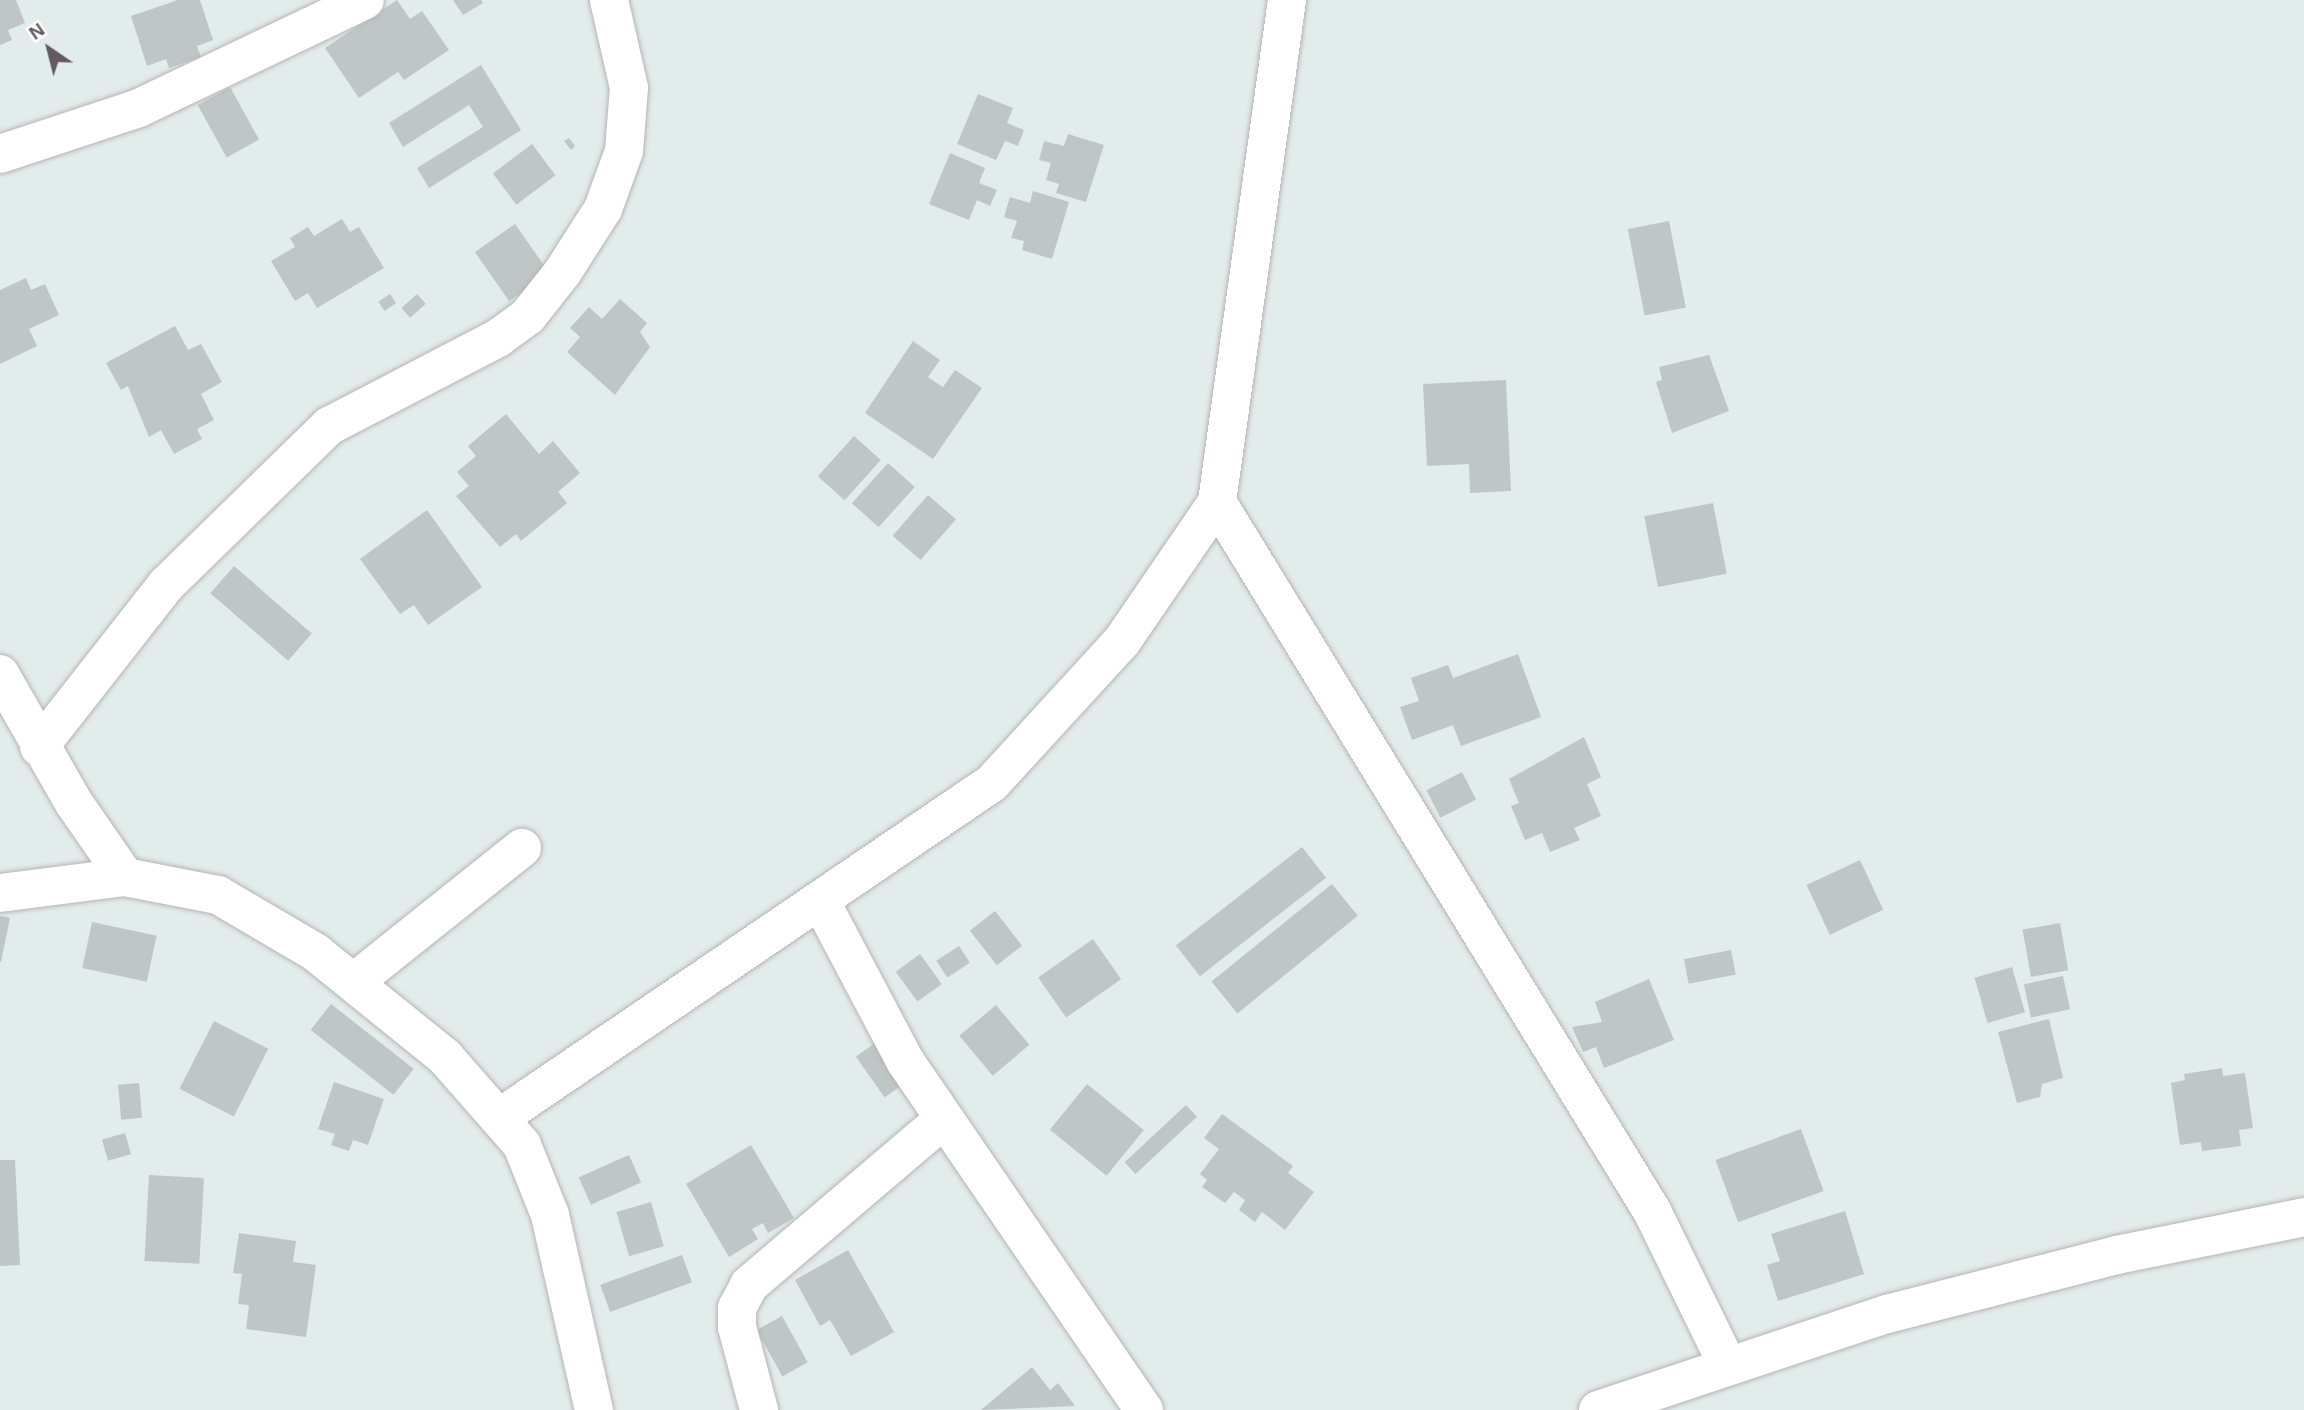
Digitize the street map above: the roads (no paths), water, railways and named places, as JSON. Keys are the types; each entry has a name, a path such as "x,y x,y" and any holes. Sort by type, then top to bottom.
{"street":[{"path":"0,154 139,108 365,0"},
{"path":"39,747 166,585 329,426 498,338 528,316 562,273 603,209 624,151 629,88 609,0"},
{"path":"502,1116 703,975 822,904 992,783 1122,641 1217,502 1287,0"},
{"path":"1217,502 1645,1199 1728,1366"},
{"path":"0,674 39,747 125,877"},
{"path":"354,982 522,848"},
{"path":"0,893 125,877 218,895 354,982 445,1057 502,1116 550,1216 594,1410"},
{"path":"822,904 944,1119 1144,1410"},
{"path":"759,1410 737,1327 737,1308 749,1285 944,1119"},
{"path":"1598,1410 1927,1303 2304,1217"}]}
